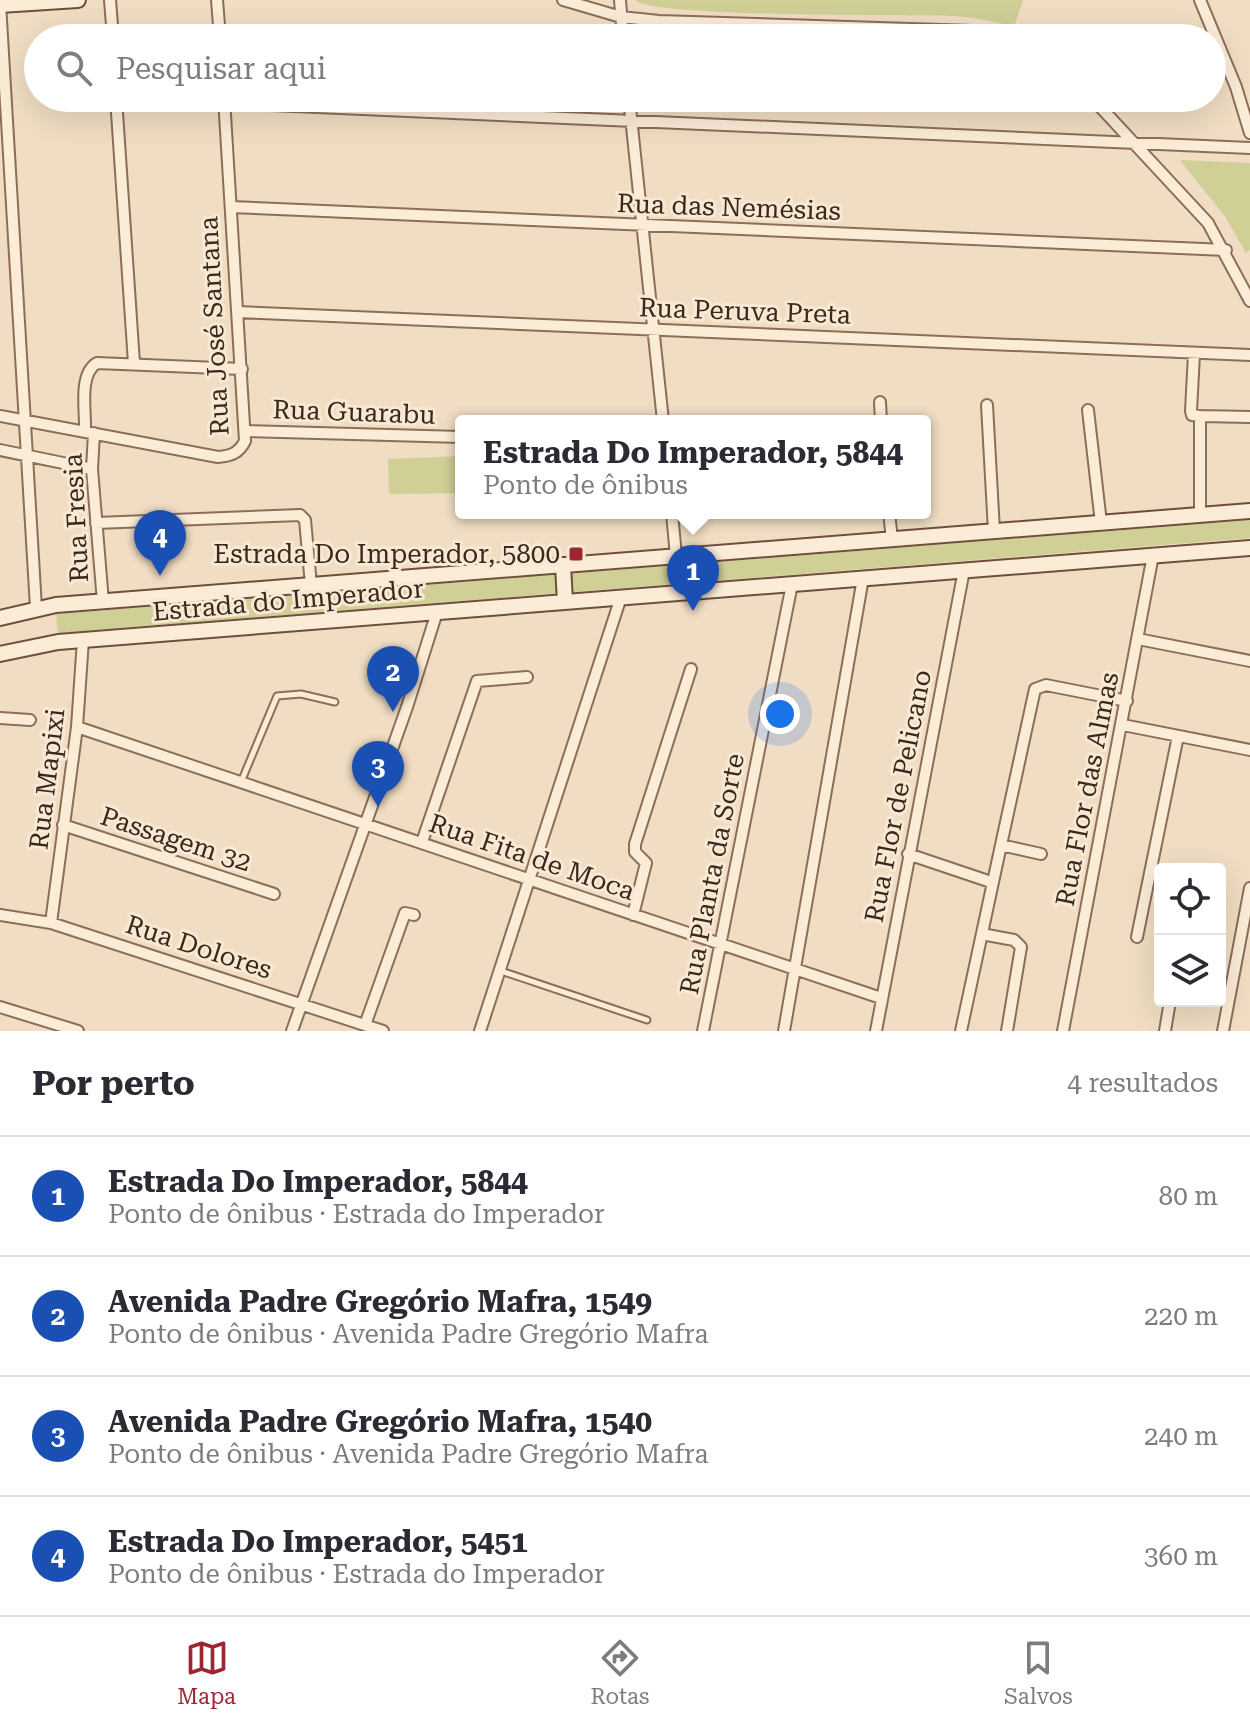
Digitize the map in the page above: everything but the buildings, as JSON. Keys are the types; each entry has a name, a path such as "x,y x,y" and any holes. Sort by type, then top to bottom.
{"main road":[{"path":"0,4 78,0"},
{"name":"Estrada do Imperador","path":"0,618 36,608 103,602 1250,511"},
{"name":"Estrada do Imperador","path":"0,654 32,645 83,640 1250,548"},
{"path":"563,565 565,602"}],"street":[{"path":"110,0 112,24"},
{"path":"217,0 219,24"},
{"path":"563,0 621,17 720,24"},
{"path":"620,0 622,24"},
{"path":"1200,0 1210,24"},
{"path":"0,4 36,608"},
{"path":"1226,63 1250,133"},
{"path":"117,112 134,363 242,369"},
{"name":"Rua José Santana","path":"90,432 218,457 229,456 242,448 245,431 242,369 225,112"},
{"path":"481,112 1250,148"},
{"path":"630,112 662,415"},
{"path":"1105,112 1201,214 1246,284 1250,301"},
{"name":"Rua das Nemésias","path":"231,207 1226,250"},
{"name":"Rua Peruva Preta","path":"238,312 1250,355"},
{"path":"1194,354 1192,415 1250,417"},
{"name":"Rua Fresia","path":"103,602 86,380 90,367 108,362 134,363"},
{"path":"880,402 881,415"},
{"path":"987,405 994,531"},
{"path":"1088,410 1101,523"},
{"path":"0,416 90,432"},
{"path":"1200,416 1200,515"},
{"name":"Rua Guarabu","path":"245,431 455,437"},
{"path":"0,450 92,469"},
{"path":"96,523 300,515 305,520 311,585"},
{"path":"673,519 676,556"},
{"path":"890,519 892,539"},
{"name":"Rua Flor das Almas","path":"1063,1031 1153,555"},
{"name":"Rua Flor de Pelicano","path":"876,1031 964,570"},
{"path":"784,1031 863,578"},
{"name":"Rua Planta da Sorte","path":"703,1031 792,584"},
{"path":"480,1031 621,597"},
{"path":"292,1031 305,1004 437,612"},
{"path":"1138,639 1250,661"},
{"name":"Rua Mapixi","path":"51,923 77,727 83,640"},
{"path":"633,915 646,863 635,852 635,844 691,669"},
{"path":"422,842 477,681 527,677"},
{"path":"961,1031 991,882 1037,686 1127,701"},
{"path":"0,718 30,720"},
{"path":"1123,725 1250,750"},
{"name":"Rua Fita de Moca","path":"77,727 881,998"},
{"path":"1137,937 1178,736"},
{"name":"Passagem 32","path":"63,825 274,894"},
{"path":"1001,845 1041,854"},
{"path":"908,854 991,882"},
{"path":"1223,1031 1250,888"},
{"path":"365,1025 409,914 410,900"},
{"name":"Rua Dolores","path":"0,915 51,923 383,1031"},
{"path":"987,935 1014,940 1021,947 1007,1031"},
{"path":"0,1007 78,1031"},
{"path":"1165,1031 1169,1007"}],"lane":[{"path":"241,782 267,712 277,696 301,694 335,702"},
{"path":"500,971 647,1020"}],"green space":[{"path":"635,0 1023,0 1015,24 954,16 785,14 652,6"},
{"path":"1180,160 1250,163 1250,250 1246,253 1226,218"},
{"path":"455,456 455,493 389,494 388,459"},
{"path":"1250,520 1250,538 58,633 56,614"}],"place":[{"name":"Estrada Do Imperador, 5800","path":"576,554"},
{"name":"Estrada Do Imperador, 5451","path":"160,576"},
{"name":"Estrada Do Imperador, 5844","path":"693,611"},
{"name":"Avenida Padre Gregório Mafra, 1549","path":"393,712"},
{"name":"Avenida Padre Gregório Mafra, 1540","path":"378,807"}]}
